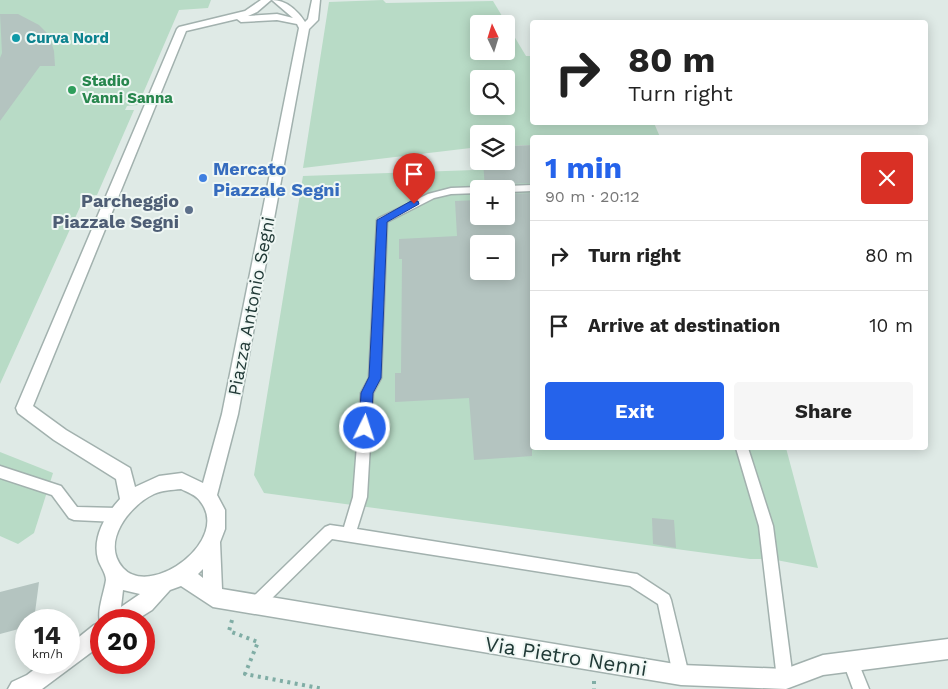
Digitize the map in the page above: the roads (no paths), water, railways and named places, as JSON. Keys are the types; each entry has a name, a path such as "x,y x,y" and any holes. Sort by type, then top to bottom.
{"street":[{"path":"129,501 124,474 60,435 24,408 182,29 254,10 267,0"},
{"path":"276,0 296,16 302,25"},
{"name":"Piazza Antonio Segni","path":"209,494 230,414 302,25 313,20 316,0"},
{"path":"220,20 277,17 302,25"},
{"path":"212,544 200,561 183,575 163,584 144,587 128,583 116,575 108,562 106,547 109,531 117,515 129,501 146,489 164,482 182,481 197,485 209,494 217,508 217,525 212,544 213,597"},
{"path":"111,609 116,575"},
{"name":"Via Pietro Nenni","path":"183,575 213,597 681,675 785,679 823,665 948,649"},
{"path":"135,609 145,603 163,584"},
{"path":"80,649 90,641"},
{"path":"18,689 34,682 45,674"}],"lane":[{"path":"515,189 530,188"},
{"path":"348,535 360,497 367,393 375,378 382,220 431,196 451,191 470,190"},
{"path":"743,450 766,526 772,560 785,679"},
{"path":"0,472 56,490 74,513 117,515"},
{"path":"246,603 330,532 632,580 664,600 681,675"},
{"path":"852,662 860,689"}],"place":[{"name":"Curva Nord","path":"16,38"},
{"name":"Stadio Vanni Sanna","path":"72,90"},
{"name":"Mercato Piazzale Segni","path":"203,178"},
{"name":"Parcheggio Piazzale Segni","path":"189,210"}]}
